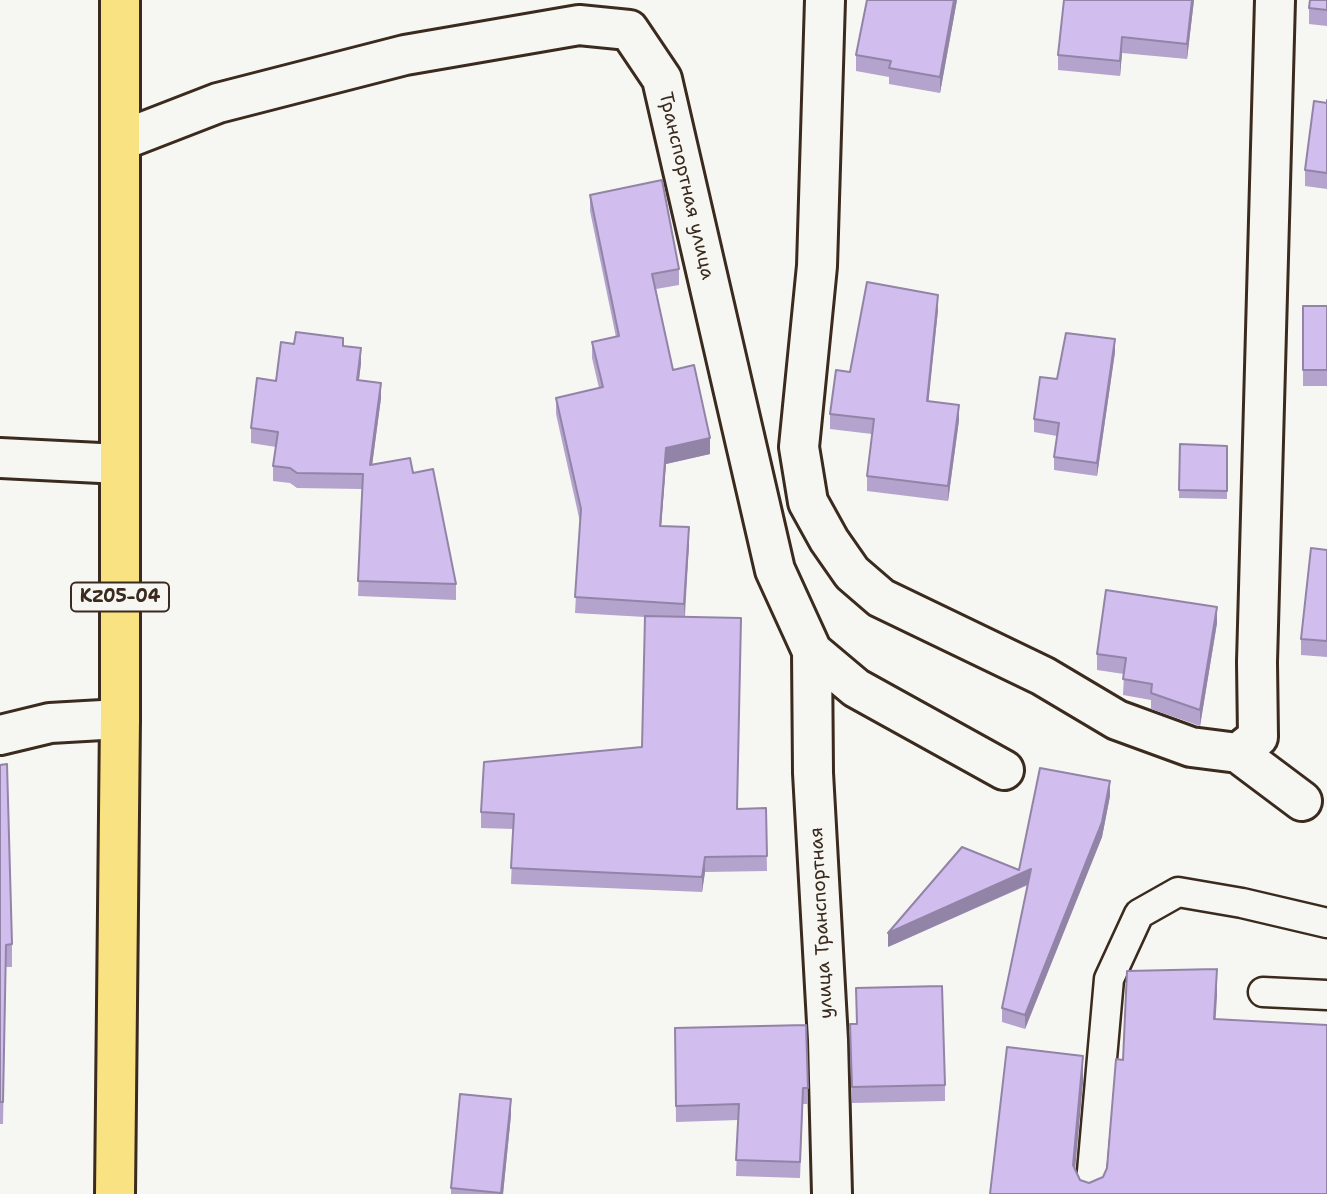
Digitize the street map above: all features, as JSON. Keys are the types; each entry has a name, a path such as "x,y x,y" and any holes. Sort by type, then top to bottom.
{"main road":[{"name":"KZ05-04","path":"115,1194 120,719 120,0"}],"street":[{"path":"825,0 817,266 799,447 808,502 852,573 881,598 1043,676 1117,720 1191,747 1238,753 1302,802"},
{"path":"1238,753 1258,737 1257,662 1275,0"},
{"name":"Транспортная улица","path":"120,141 218,103 405,55 579,25 629,30 662,79 775,569 812,651"},
{"path":"0,458 120,464"},
{"path":"812,651 856,688 1004,770"},
{"name":"улица Транспортная","path":"812,651 813,773 828,1040 832,1194"},
{"path":"0,734 50,723 120,719"}],"lane":[{"path":"1090,1194 1110,979 1139,914 1178,892 1242,903 1327,923"},
{"path":"1263,992 1327,995"}],"building":[{"path":"867,0 954,0 940,77 889,68 891,61 856,55"},
{"path":"1064,0 1192,0 1187,44 1122,37 1120,61 1058,55"},
{"path":"1310,0 1327,0 1327,10 1309,8"},
{"path":"1314,101 1327,103 1327,173 1305,170"},
{"path":"662,180 679,269 652,274 673,370 694,365 710,438 666,448 660,526 689,527 684,604 575,597 581,509 556,398 603,387 592,342 619,336 590,195"},
{"path":"867,282 938,295 927,401 959,405 948,486 867,476 874,419 830,414 836,370 850,372"},
{"path":"1303,306 1327,306 1327,370 1303,370"},
{"path":"296,332 343,338 343,346 361,348 357,380 381,383 370,465 410,458 413,473 433,469 456,584 358,581 363,474 297,473 290,468 273,466 278,432 251,428 257,378 276,381 281,342 294,344"},
{"path":"1066,333 1115,339 1097,463 1054,457 1059,423 1034,419 1040,377 1057,379"},
{"path":"1180,444 1227,446 1227,491 1179,490"},
{"path":"1311,548 1327,550 1327,641 1301,639"},
{"path":"1106,590 1217,607 1200,710 1151,693 1152,684 1123,679 1126,658 1097,654"},
{"path":"645,616 741,618 737,809 766,808 767,856 705,857 702,877 511,868 514,814 481,812 484,762 642,747"},
{"path":"7,764 12,944 6,945 3,1102 0,1102 0,765"},
{"path":"1040,768 1110,781 1102,822 1025,1015 1002,1008 1031,869 888,933 962,847 1019,870"},
{"path":"1217,969 1214,1019 1327,1025 1327,1194 990,1194 1007,1047 1083,1056 1073,1165 1080,1180 1089,1183 1103,1177 1107,1168 1116,1059 1123,1060 1127,971"},
{"path":"942,986 945,1085 852,1087 850,1024 857,1024 856,988"},
{"path":"806,1025 808,1088 803,1088 800,1162 736,1160 739,1104 676,1106 675,1028"},
{"path":"460,1094 511,1099 501,1193 451,1188"}]}
